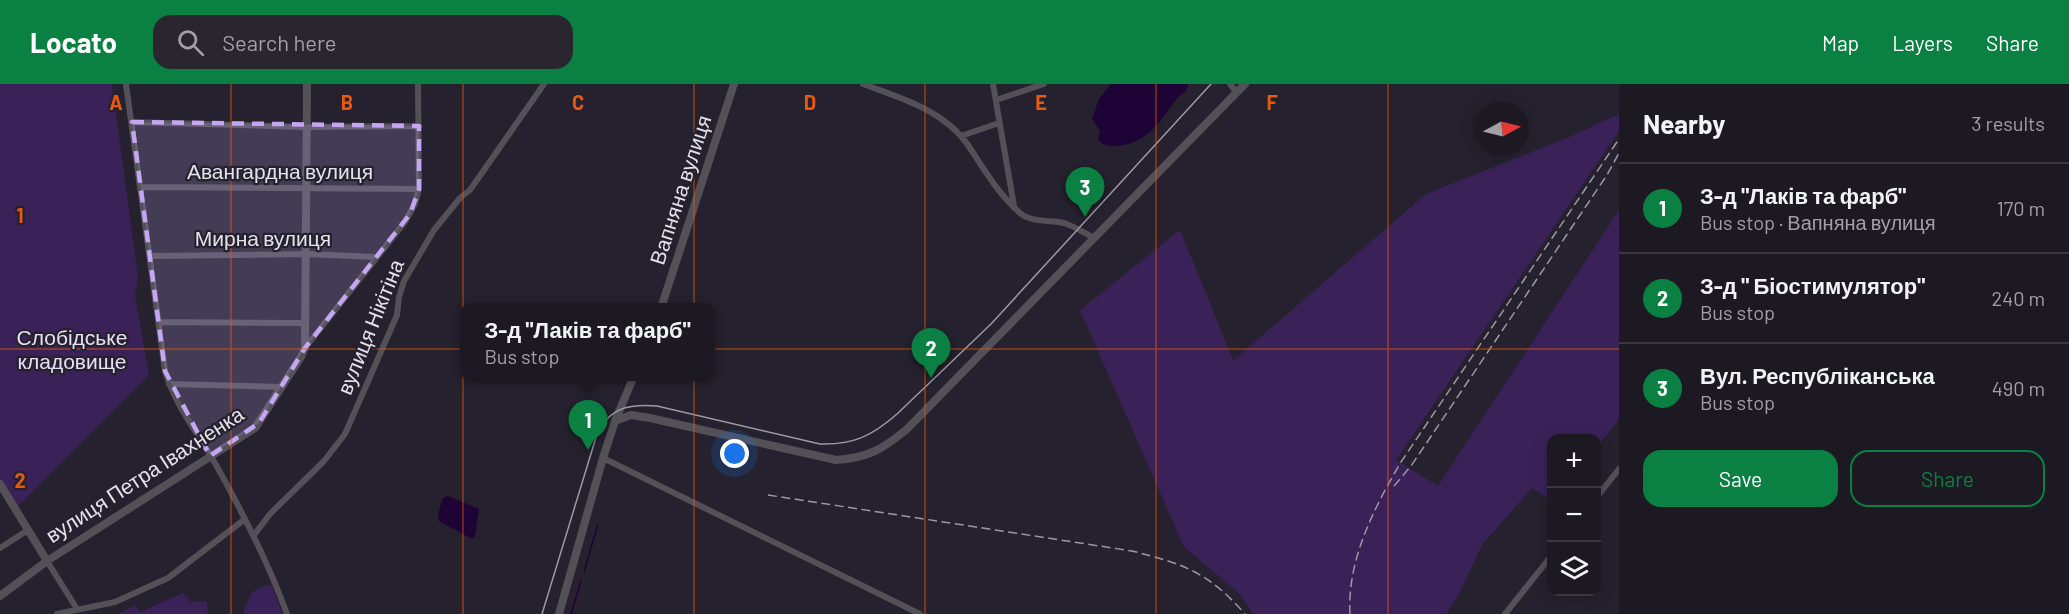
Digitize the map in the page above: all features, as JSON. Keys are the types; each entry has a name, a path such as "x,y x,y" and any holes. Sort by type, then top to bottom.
{"street":[{"path":"126,84 165,371 169,384 254,535 288,614"},
{"path":"305,348 307,84"},
{"path":"305,348 410,214 415,204 419,189 418,84"},
{"name":"вулиця Нікітіна","path":"254,535 270,514 324,461 345,434 397,315 404,281 434,231 460,198 470,190 543,84"},
{"name":"Вапняна вулиця","path":"663,303 734,84"},
{"path":"863,84 932,112 943,119 961,136 1014,207 1027,218 1071,225 1093,237"},
{"path":"993,84 1014,207"},
{"path":"996,100 1044,84"},
{"path":"1230,84 1236,92"},
{"path":"615,421 631,415 650,418 836,460 857,459 890,443 907,429 1245,84"},
{"path":"132,122 306,128 419,126"},
{"path":"961,136 999,123"},
{"name":"Авангардна вулиця","path":"140,187 419,189"},
{"name":"Мирна вулиця","path":"150,256 306,254 376,257"},
{"path":"159,322 305,323"},
{"name":"вулиця Петра Івахненка","path":"0,596 47,561 255,428 305,348"},
{"path":"559,614 603,458 632,381"},
{"path":"169,384 282,387"},
{"path":"603,458 920,614"},
{"path":"1601,492 1619,469"},
{"path":"2,490 76,609"},
{"path":"57,614 115,602 168,578 245,519"},
{"path":"0,548 27,530"},
{"path":"1505,614 1547,560"}],"highlighted area":[{"path":"132,122 419,126 419,189 410,214 305,348 259,423 210,456 165,371"}],"green space":[{"name":"Слобідське кладовище","path":"0,84 112,84 138,277 135,296 149,375 16,508 0,479"},
{"path":"1619,114 1619,131 1396,460 1438,486 1619,210 1619,419 1601,442 1601,434 1547,434 1547,498 1532,488 1482,545 1458,596 1446,614 1253,614 1240,594 1184,547 1080,310 1180,230 1234,362 1426,194 1522,156 1529,156 1529,153"},
{"path":"272,585 282,614 243,614 255,590"},
{"path":"183,593 191,602 207,601 208,614 117,614 136,605 140,612"}],"shaded area":[{"path":"1111,84 1188,85 1186,91 1160,121 1139,140 1113,146 1098,140 1100,131 1092,119 1099,99"},
{"path":"448,496 479,509 475,536 472,539 439,521 438,514 443,498"}],"waterway":[{"path":"584,572 598,524"},
{"path":"571,614 581,581"}],"tram line":[{"path":"542,614 597,434 614,413 629,407 657,406 820,444 842,443 861,438 897,414 991,324 1211,84"}],"railway":[{"path":"1350,614 1353,574 1364,535 1401,462 1619,139"},
{"path":"1394,486 1411,466 1607,175 1619,153"},
{"path":"768,495 1132,551 1166,560 1207,579 1245,614"}],"place":[{"name":"Вул. Республіканська","path":"1085,217"},
{"name":"З-д \" Біостимулятор\"","path":"931,378"},
{"name":"З-д \"Лаків та фарб\"","path":"588,450"}]}
